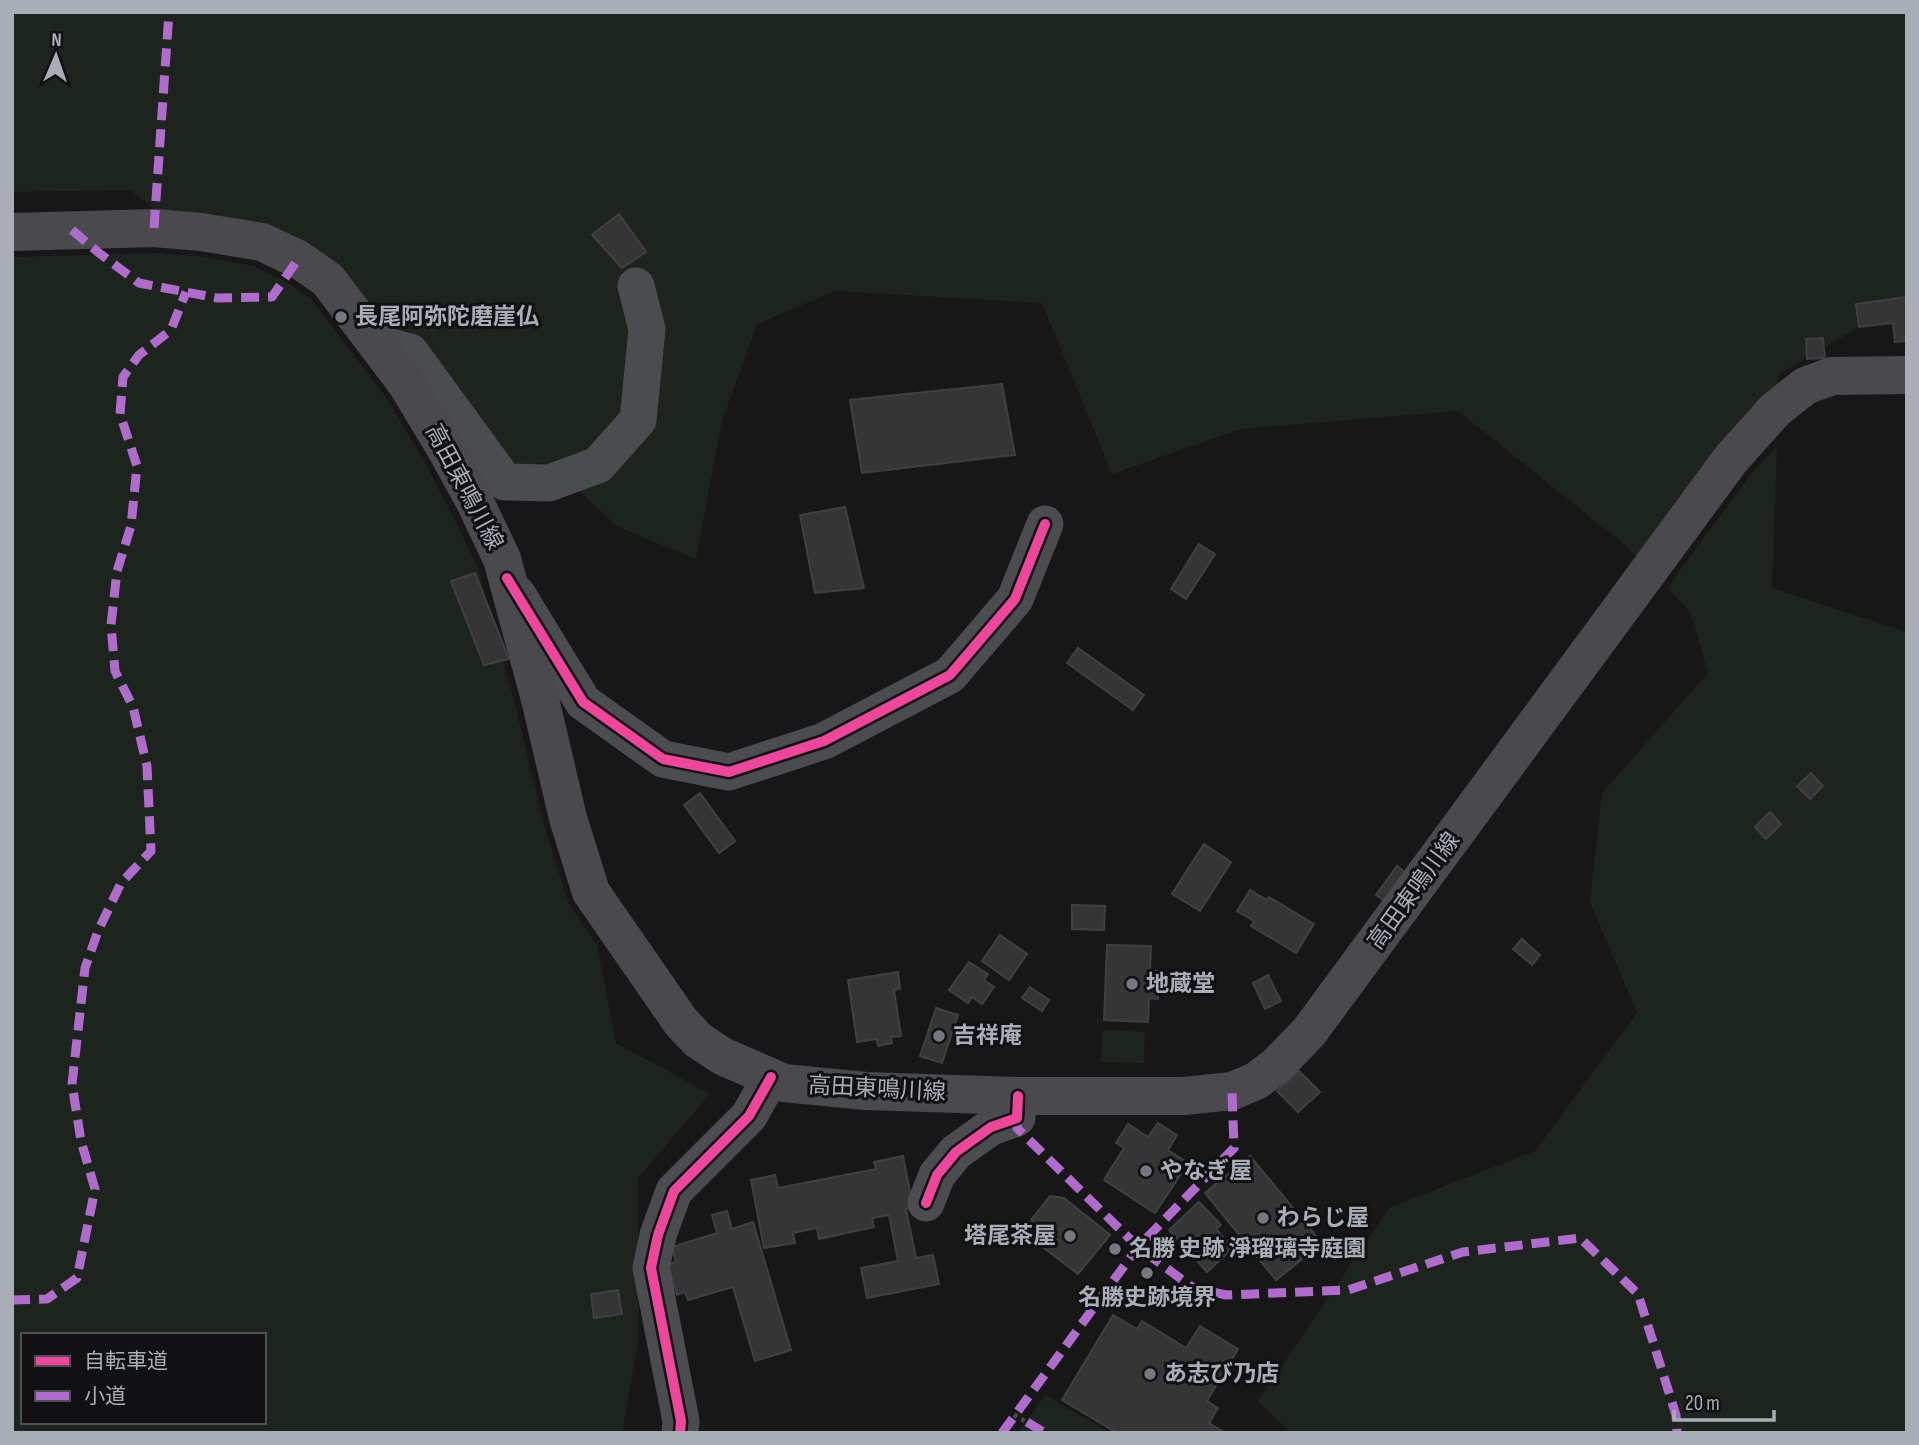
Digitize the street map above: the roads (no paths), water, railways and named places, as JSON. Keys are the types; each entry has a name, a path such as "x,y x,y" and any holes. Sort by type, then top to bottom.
{"main road":[{"name":"高田東鳴川線","path":"12,232 155,228 201,232 262,242 298,259 328,280 406,383 475,502 502,559 540,699 568,818 591,892 664,998 698,1040 722,1056 784,1083 866,1091 1018,1096 1184,1096 1232,1091 1256,1081 1276,1066 1309,1032 1731,459 1775,410 1805,386 1832,376 1907,375"}],"street":[{"path":"377,343 410,352 505,482 549,483 598,465 638,419 647,329 636,286"},
{"path":"507,578 583,702 663,759 729,772 824,741 950,675 1015,599 1045,524"},
{"path":"680,1433 651,1268 658,1235 674,1191 749,1116 771,1077"},
{"path":"926,1203 937,1175 956,1152 991,1127 1017,1118 1018,1096"}],"place":[{"name":"長尾阿弥陀磨崖仏","path":"341,317"},
{"name":"地蔵堂","path":"1132,984"},
{"name":"吉祥庵","path":"939,1036"},
{"name":"やなぎ屋","path":"1146,1171"},
{"name":"わらじ屋","path":"1263,1218"},
{"name":"塔尾茶屋","path":"1070,1236"},
{"name":"名勝 史跡 淨瑠璃寺庭園","path":"1115,1249"},
{"name":"名勝史跡境界","path":"1147,1273"},
{"name":"あ志び乃店","path":"1150,1374"}]}
